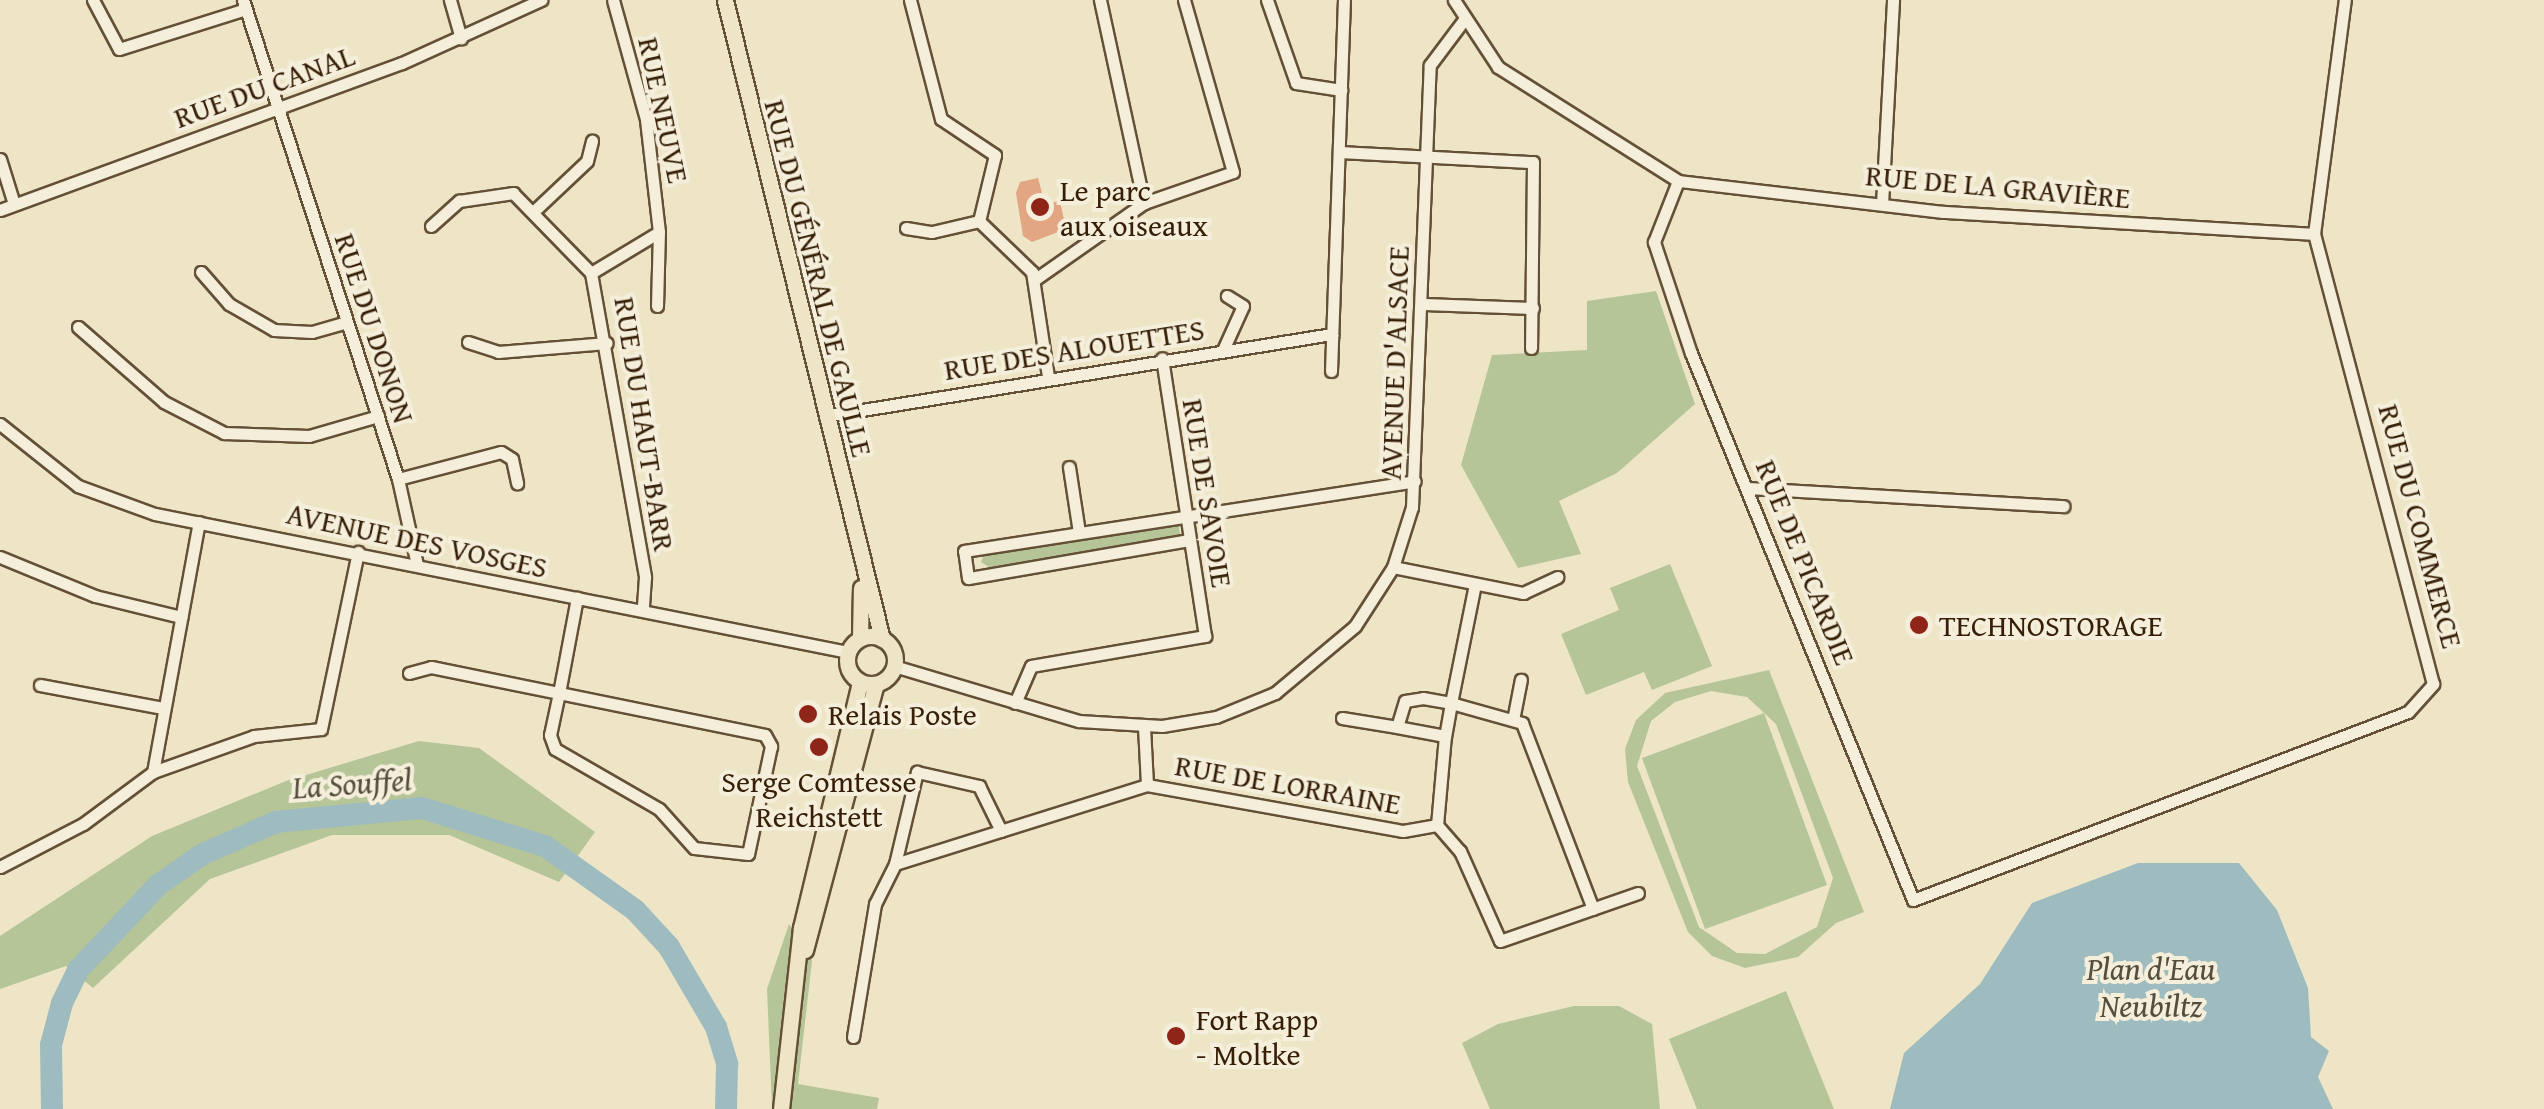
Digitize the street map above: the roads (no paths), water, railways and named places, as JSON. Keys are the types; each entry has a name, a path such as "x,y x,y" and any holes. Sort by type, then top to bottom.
{"main road":[{"name":"RUE DU GÉNÉRAL DE GAULLE","path":"725,0 861,569 894,666"},
{"name":"RUE DU GÉNÉRAL DE GAULLE","path":"860,638 861,569"},
{"path":"868,683 848,652 860,638 882,639"},
{"path":"781,1109 797,975 868,683 894,666"}],"street":[{"path":"93,0 120,49 245,5"},
{"path":"450,0 461,38"},
{"name":"RUE DU CANAL","path":"0,210 461,38 541,0"},
{"name":"RUE NEUVE","path":"613,0 646,119 659,232 656,306"},
{"path":"910,0 941,119 995,155 979,221"},
{"path":"1100,0 1144,203"},
{"path":"1034,280 1144,203 1233,172 1184,0"},
{"path":"1267,0 1296,83 1341,90"},
{"path":"1331,371 1344,0"},
{"path":"1454,0 1464,21"},
{"path":"1882,204 1893,0"},
{"name":"RUE DU COMMERCE","path":"1913,900 2426,700 2433,663 2314,234 2345,0"},
{"name":"RUE DU DONON","path":"245,5 398,479 417,566"},
{"name":"RUE DE LA GRAVIÈRE","path":"1464,21 1498,66 1619,147 1678,181 1882,204 2314,234"},
{"name":"AVENUE D'ALSACE","path":"894,666 1015,702 1144,728 1216,717 1290,684 1356,626 1393,568 1416,482 1430,60 1464,21"},
{"path":"533,212 587,161 592,141"},
{"path":"1340,152 1533,162 1531,348"},
{"path":"0,159 14,204"},
{"name":"RUE DE PICARDIE","path":"1678,181 1654,242 1690,352 1750,488 1913,900"},
{"name":"RUE DU HAUT-BARR","path":"431,226 460,201 502,191 533,212 591,273 645,577 644,609"},
{"path":"906,228 932,232 979,221"},
{"path":"979,221 1026,262 1034,280 1048,376"},
{"path":"591,273 659,232"},
{"path":"201,272 229,304 274,330 312,332 346,322"},
{"path":"1223,350 1243,306 1227,296"},
{"path":"1422,304 1532,308"},
{"path":"78,327 164,402 224,433 309,436 378,416"},
{"name":"RUE DES ALOUETTES","path":"825,416 1048,376 1332,334"},
{"path":"468,342 498,352 606,343"},
{"name":"RUE DE SAVOIE","path":"1015,702 1031,666 1204,636 1162,358"},
{"name":"AVENUE DES VOSGES","path":"0,424 42,464 90,492 199,522 848,652"},
{"path":"398,479 501,452 512,459 517,483"},
{"path":"1069,467 1079,532"},
{"path":"1189,540 968,578 964,551 1416,482"},
{"path":"1750,488 2063,506"},
{"path":"153,772 199,522"},
{"path":"0,867 83,824 153,772 254,736 321,728 358,552"},
{"path":"0,557 111,602 180,617"},
{"path":"1393,568 1523,593 1558,576"},
{"path":"1437,826 1445,736 1474,584"},
{"path":"409,673 430,667 559,694 765,735 771,746 751,847 738,857 694,848 659,810 555,750 550,735 559,694 577,598"},
{"path":"1521,680 1514,716 1593,909"},
{"path":"40,685 163,708"},
{"path":"1397,727 1410,698 1514,716"},
{"path":"1342,718 1445,736"},
{"name":"RUE DE LORRAINE","path":"1144,728 1147,785"},
{"path":"853,1037 875,904 896,864 917,772 979,786 1001,830"},
{"name":"RUE DE LORRAINE","path":"896,864 1147,785 1403,831 1437,826 1460,851 1495,939 1638,893"}],"water":[{"name":"Plan d'Eau Neubiltz","path":"2138,863 2239,863 2277,910 2308,988 2311,1037 2329,1051 2318,1077 2333,1109 1890,1109 1904,1053 1980,984 2032,903"}],"waterway":[{"name":"La Souffel","path":"52,1109 51,1045 62,1003 78,970 158,885 203,854 276,822 422,808 545,846 635,910 669,947 716,1027 727,1064 726,1109"}],"place":[{"name":"Le parc aux oiseaux","path":"1040,207"},
{"name":"TECHNOSTORAGE","path":"1919,625"},
{"name":"Relais Poste","path":"808,714"},
{"name":"Serge Comtesse Reichstett","path":"819,747"},
{"name":"Fort Rapp - Moltke","path":"1176,1036"}]}
